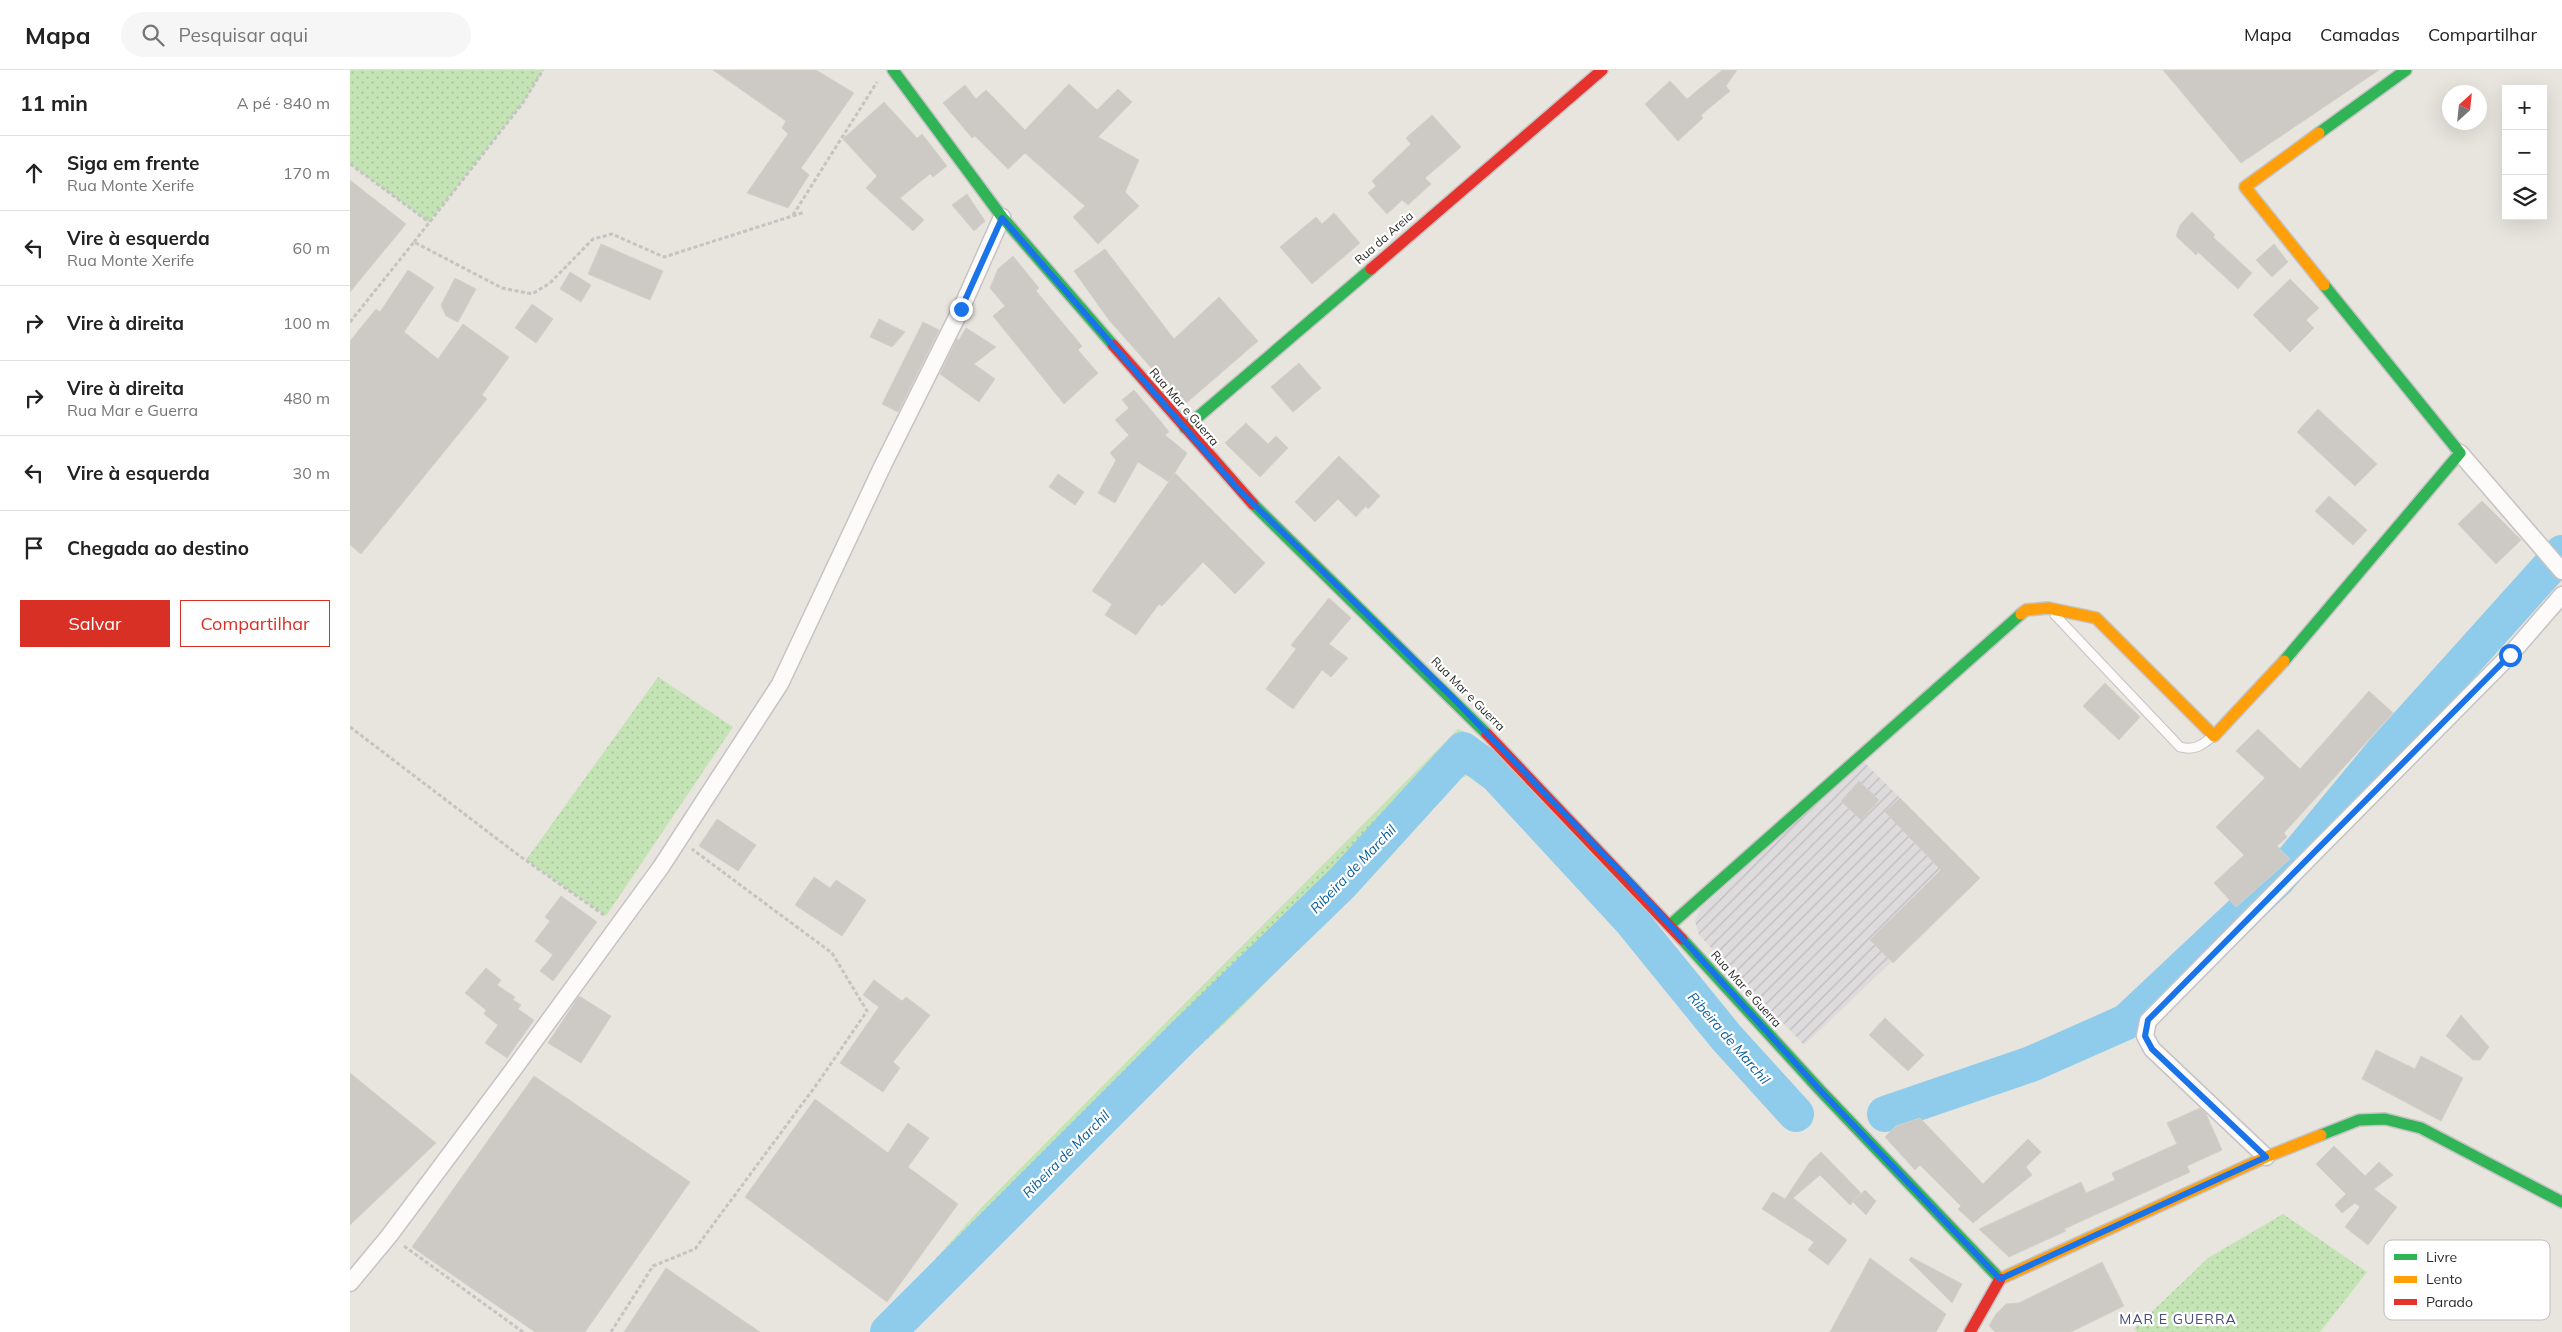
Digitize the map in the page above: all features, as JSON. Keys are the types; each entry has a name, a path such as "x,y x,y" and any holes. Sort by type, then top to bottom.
{"street":[{"name":"Rua Mar e Guerra","path":"892,70 1002,218 1238,489 1451,696 1670,925 1819,1089 2000,1279"},
{"name":"Rua da Areia","path":"1184,428 1602,70"},
{"path":"2406,70 2244,187 2460,453 2562,571"},
{"path":"350,1283 389,1236 619,925 679,840 780,684 883,465 961,309 1002,218"},
{"path":"1670,925 2026,610 2048,608 2096,618 2214,736 2279,667 2460,453"},
{"path":"2266,1157 2152,1049 2145,1036 2148,1020 2510,655 2562,595"},
{"path":"1970,1332 2000,1279 2266,1157 2359,1120 2385,1119 2421,1128 2562,1202"}],"lane":[{"path":"2048,608 2180,747 2190,750 2199,747 2214,736"}],"path":[{"path":"350,322 522,104 543,70"},
{"path":"793,215 880,77"},
{"path":"350,164 430,222"},
{"path":"414,242 502,288 532,294 550,283 592,239 612,234 664,256 805,212"},
{"path":"350,727 521,857 619,925"},
{"path":"611,1332 653,1266 695,1249 728,1206 867,1011 832,953 679,840"},
{"path":"389,1236 522,1332"}],"shaded area":[{"path":"1863,761 1980,878 1804,1045 1699,935 1695,921 1700,909"}],"green space":[{"path":"350,70 543,70 522,104 429,222 350,164"},
{"path":"658,677 733,727 606,916 526,860"},
{"path":"1458,729 1472,735 1491,751 1474,774 1455,780 1390,857 1235,1014 1086,1150 907,1332 870,1332 980,1209"},
{"path":"2283,1214 2367,1272 2320,1332 2137,1332 2134,1329 2208,1258"}],"building":[{"path":"713,70 816,70 854,93 801,168 809,175 788,208 747,193 788,134 782,128 786,121"},
{"path":"1722,70 1737,70 1726,86 1730,91 1701,115 1703,118 1678,141 1645,104 1670,81 1687,99"},
{"path":"2163,70 2379,70 2241,163"},
{"path":"1069,84 1097,110 1118,89 1132,102 1098,137 1139,160 1125,192 1139,206 1098,244 1073,217 1085,206 1025,153 1008,169 975,136 972,138 943,103 965,85 976,99 986,90 1025,130"},
{"path":"884,102 917,138 922,134 947,166 933,177 930,174 900,198 924,220 913,231 866,188 877,176 843,139"},
{"path":"1432,115 1461,147 1425,178 1431,184 1408,205 1402,200 1387,214 1368,193 1376,186 1372,181 1411,144 1406,138"},
{"path":"350,180 406,224 350,292"},
{"path":"967,194 985,221 974,231 952,205"},
{"path":"2192,212 2215,235 2213,237 2252,273 2238,289 2198,252 2196,255 2176,236 2180,225"},
{"path":"1334,213 1360,243 1312,284 1280,247 1316,217 1322,224"},
{"path":"601,244 663,271 650,300 588,274"},
{"path":"2274,244 2288,262 2272,277 2256,260"},
{"path":"1105,249 1174,339 1219,297 1258,341 1184,405 1109,320 1074,271"},
{"path":"1013,256 1039,288 1036,291 1082,346 1078,350 1098,373 1064,404 993,316 1005,306 990,288 998,269"},
{"path":"408,270 434,287 404,332 438,359 463,324 509,357 482,395 487,399 361,554 350,545 350,341 376,309 380,312"},
{"path":"570,272 591,285 581,302 560,289"},
{"path":"455,278 476,289 458,322 446,316 441,305"},
{"path":"2290,279 2319,308 2306,320 2314,328 2290,352 2253,315"},
{"path":"532,304 553,319 536,343 515,328"},
{"path":"879,319 905,332 892,347 870,337"},
{"path":"923,322 939,330 898,412 882,404"},
{"path":"966,328 996,347 974,364 995,379 979,402 940,374 957,339 959,340"},
{"path":"1299,363 1321,388 1293,412 1271,387"},
{"path":"1134,390 1169,432 1165,435 1187,453 1169,482 1138,462 1115,503 1098,493 1116,460 1110,453 1129,435 1115,420 1129,408 1122,400"},
{"path":"2318,409 2377,464 2355,486 2297,432"},
{"path":"1246,423 1268,444 1276,436 1288,448 1260,477 1225,443"},
{"path":"1339,456 1380,496 1368,509 1366,506 1356,517 1338,499 1315,522 1295,502"},
{"path":"1175,473 1265,563 1235,594 1203,562 1162,606 1159,604 1136,635 1105,615 1112,604 1092,591"},
{"path":"1058,474 1084,492 1075,505 1049,487"},
{"path":"2329,496 2367,530 2353,545 2315,511"},
{"path":"2482,501 2521,540 2496,564 2458,524"},
{"path":"1329,598 1351,618 1329,644 1348,658 1331,677 1322,670 1293,709 1266,689 1296,649 1291,645"},
{"path":"2105,683 2140,717 2119,740 2083,706"},
{"path":"2369,691 2393,713 2284,833 2287,837 2277,846 2290,859 2236,907 2214,883 2244,855 2216,827 2265,778 2236,751 2258,729 2300,769"},
{"path":"1859,781 1879,800 1861,820 1841,801"},
{"path":"1900,798 1980,878 1893,963 1870,940 1941,870 1885,812"},
{"path":"717,819 756,845 738,871 699,846"},
{"path":"814,877 830,888 836,880 866,900 842,936 795,905"},
{"path":"561,896 597,922 553,981 540,971 553,955 535,941 550,921 545,917"},
{"path":"486,968 501,980 497,985 515,997 513,1000 521,1005 518,1009 534,1020 507,1058 485,1043 498,1025 484,1014 486,1010 465,993"},
{"path":"874,980 902,1001 906,997 930,1015 893,1062 900,1068 883,1092 840,1063 879,1007 863,995"},
{"path":"579,996 611,1016 581,1063 548,1043"},
{"path":"2461,1015 2489,1047 2480,1060 2473,1060 2446,1036"},
{"path":"1885,1018 1924,1055 1908,1071 1869,1035"},
{"path":"2376,1050 2415,1069 2421,1056 2463,1078 2441,1121 2362,1079"},
{"path":"350,1073 436,1143 350,1225"},
{"path":"534,1076 690,1182 585,1332 535,1332 412,1247"},
{"path":"815,1099 888,1153 908,1123 929,1138 908,1167 958,1204 887,1302 745,1197"},
{"path":"2200,1108 2206,1114 2222,1150 2187,1166 2190,1172 2064,1229 2066,1231 2009,1257 1979,1229 2081,1182 2086,1193 2115,1180 2112,1173 2177,1144 2167,1123"},
{"path":"1920,1118 1983,1184 2028,1139 2041,1152 2026,1167 2032,1175 1973,1223 1958,1209 1961,1206 1920,1165 1915,1170 1885,1137 1896,1126"},
{"path":"2334,1146 2365,1176 2379,1162 2393,1175 2374,1189 2397,1207 2368,1245 2345,1227 2360,1207 2355,1203 2342,1213 2335,1205 2346,1194 2316,1164"},
{"path":"1821,1152 1861,1193 1850,1205 1820,1175 1793,1198 1847,1240 1828,1265 1808,1250 1814,1242 1762,1209 1773,1192 1785,1199 1809,1163"},
{"path":"1865,1190 1876,1201 1866,1215 1853,1202"},
{"path":"1911,1257 1962,1284 1952,1303 1909,1260"},
{"path":"1870,1258 1946,1314 1936,1332 1830,1332"},
{"path":"2102,1262 2124,1306 2071,1332 1995,1332 1989,1326 1996,1314 2006,1304 2019,1303"},
{"path":"666,1268 760,1332 624,1332"}],"waterway":[{"path":"1885,1114 2031,1064 2126,1022 2277,880 2383,752 2562,553"},
{"name":"Ribeira de Marchil","path":"888,1332 1184,1036 1342,883 1463,750 1497,775 1630,919 1726,1037 1796,1114"}],"traffic: fast":[{"path":"893,70 1002,217 1113,345"},
{"path":"2319,133 2406,70"},
{"path":"1185,428 1371,269"},
{"path":"2284,661 2460,453 2324,285"},
{"path":"1253,504 1487,734"},
{"path":"1670,925 2021,614"},
{"path":"1682,939 1819,1089 2000,1279"},
{"path":"2321,1135 2359,1120 2385,1119 2421,1128 2562,1202"}],"traffic: slow":[{"path":"2319,133 2245,187 2324,285"},
{"path":"2021,614 2026,610 2048,608 2096,618 2214,736 2284,661"},
{"path":"2000,1279 2266,1157 2321,1135"}],"traffic: jam":[{"path":"1371,269 1602,70"},
{"path":"1113,345 1253,504"},
{"path":"1487,734 1682,939"},
{"path":"1970,1332 2000,1279"}],"district":[{"name":"MAR E GUERRA","path":"2178,1319"}],"route":[{"path":"961,309 1002,218 1075,305 1238,489 1451,696 1640,892 1819,1089 2000,1279 2266,1157 2152,1049 2145,1036 2148,1020 2510,655"}]}
